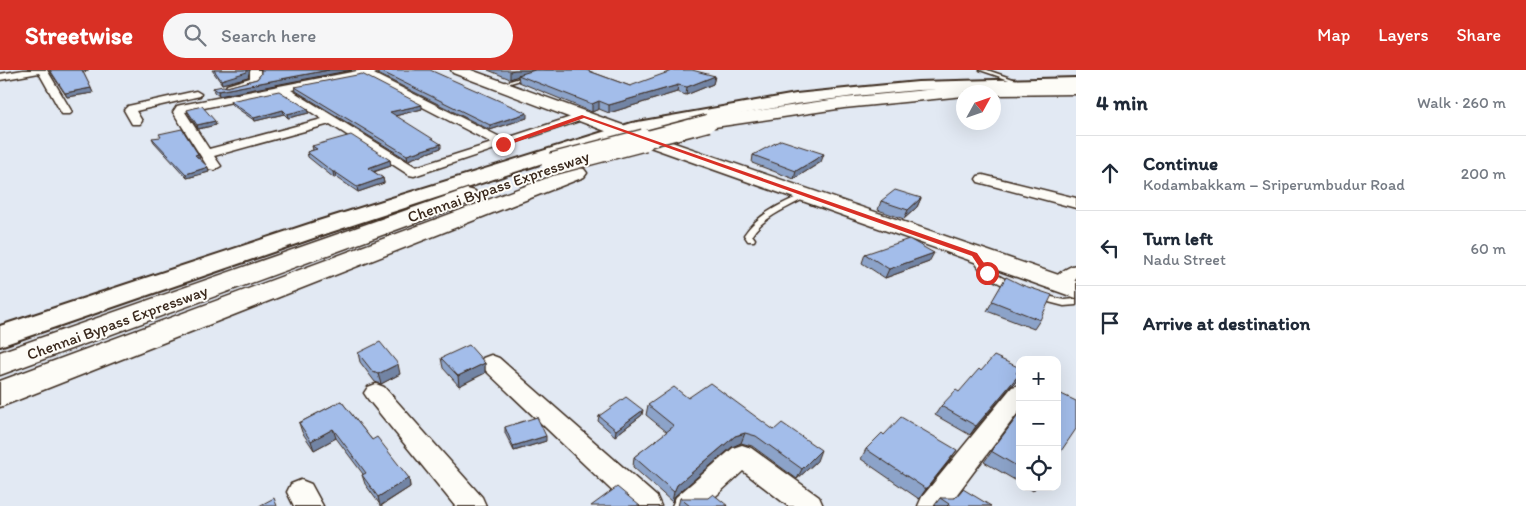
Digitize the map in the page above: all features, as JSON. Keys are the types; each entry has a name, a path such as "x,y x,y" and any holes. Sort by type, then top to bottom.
{"main road":[{"path":"458,70 499,87 584,116 841,200 1071,279"},
{"path":"472,70 805,196 974,255 1071,279"},
{"name":"Chennai Bypass Expressway","path":"0,364 564,169 708,123 844,103 948,93 1076,89"},
{"path":"1001,100 1076,97"},
{"name":"Chennai Bypass Expressway","path":"0,394 564,169 728,133 861,112 956,103"}],"street":[{"path":"0,77 40,70 66,112"},
{"path":"136,121 130,110 132,108 246,84 256,79 254,70"},
{"path":"214,166 179,112 181,108 377,70"},
{"path":"365,73 503,144"},
{"path":"0,336 323,227 627,129 796,99 855,92 918,86 1076,82"},
{"path":"284,89 414,172 584,116"},
{"path":"206,154 332,120"},
{"path":"983,179 1076,203"},
{"path":"492,363 647,506"},
{"path":"376,394 472,506"},
{"path":"932,506 1016,398"},
{"path":"686,506 742,456 809,506"}],"lane":[{"path":"505,83 552,70"},
{"path":"982,70 1024,83"},
{"path":"751,239 748,235 750,230 773,211 787,207 805,196"},
{"path":"974,255 987,273 1028,293 1064,303 1076,302"}],"building":[{"path":"50,70 82,70 91,88 65,93"},
{"path":"214,70 247,70 247,72 221,80"},
{"path":"261,70 329,70 218,91 213,88 227,87 257,79 261,74"},
{"path":"378,70 430,70 527,113 490,125"},
{"path":"535,70 586,70 630,86 674,70 692,70 715,76 687,87 678,85 609,105 599,101 592,104 518,75"},
{"path":"362,74 422,105 390,112 441,144 407,155 295,87"},
{"path":"279,91 308,109 287,114 283,110 254,118 230,101"},
{"path":"202,106 215,121 197,125 187,110"},
{"path":"182,129 198,154 195,155 208,167 186,174 152,138 161,137 159,134"},
{"path":"351,135 390,160 368,168 383,178 357,187 307,152 317,149 312,146"},
{"path":"781,140 824,154 796,171 753,155"},
{"path":"895,190 921,198 908,210 881,201"},
{"path":"909,239 934,253 889,269 865,254"},
{"path":"1006,277 1022,285 1052,295 1040,320 992,301"},
{"path":"380,342 398,364 378,374 373,372 358,353"},
{"path":"469,345 485,363 458,376 441,358"},
{"path":"994,356 1016,366 1016,378 976,426 941,406 956,390 959,392 979,369 981,371"},
{"path":"710,383 774,430 782,423 821,450 802,469 756,436 745,433 735,436 677,485 674,492 634,457 674,426 648,405 674,387 688,398"},
{"path":"1061,394 1076,401 1076,429 1061,451"},
{"path":"626,397 643,410 616,430 599,416"},
{"path":"341,401 372,440 377,437 409,478 378,497 362,475 366,473 333,429 311,441 299,423"},
{"path":"537,417 546,436 513,446 505,427"},
{"path":"901,417 957,450 926,489 866,449 882,433 884,435"},
{"path":"1016,418 1016,466 991,451"},
{"path":"617,487 640,506 591,506"},
{"path":"963,489 991,506 947,506 949,504 940,498 955,498"},
{"path":"713,494 728,506 690,506 680,498 708,498"},
{"path":"274,498 277,506 259,506"}],"route":[{"path":"503,144 584,116 974,255 987,273"}]}
